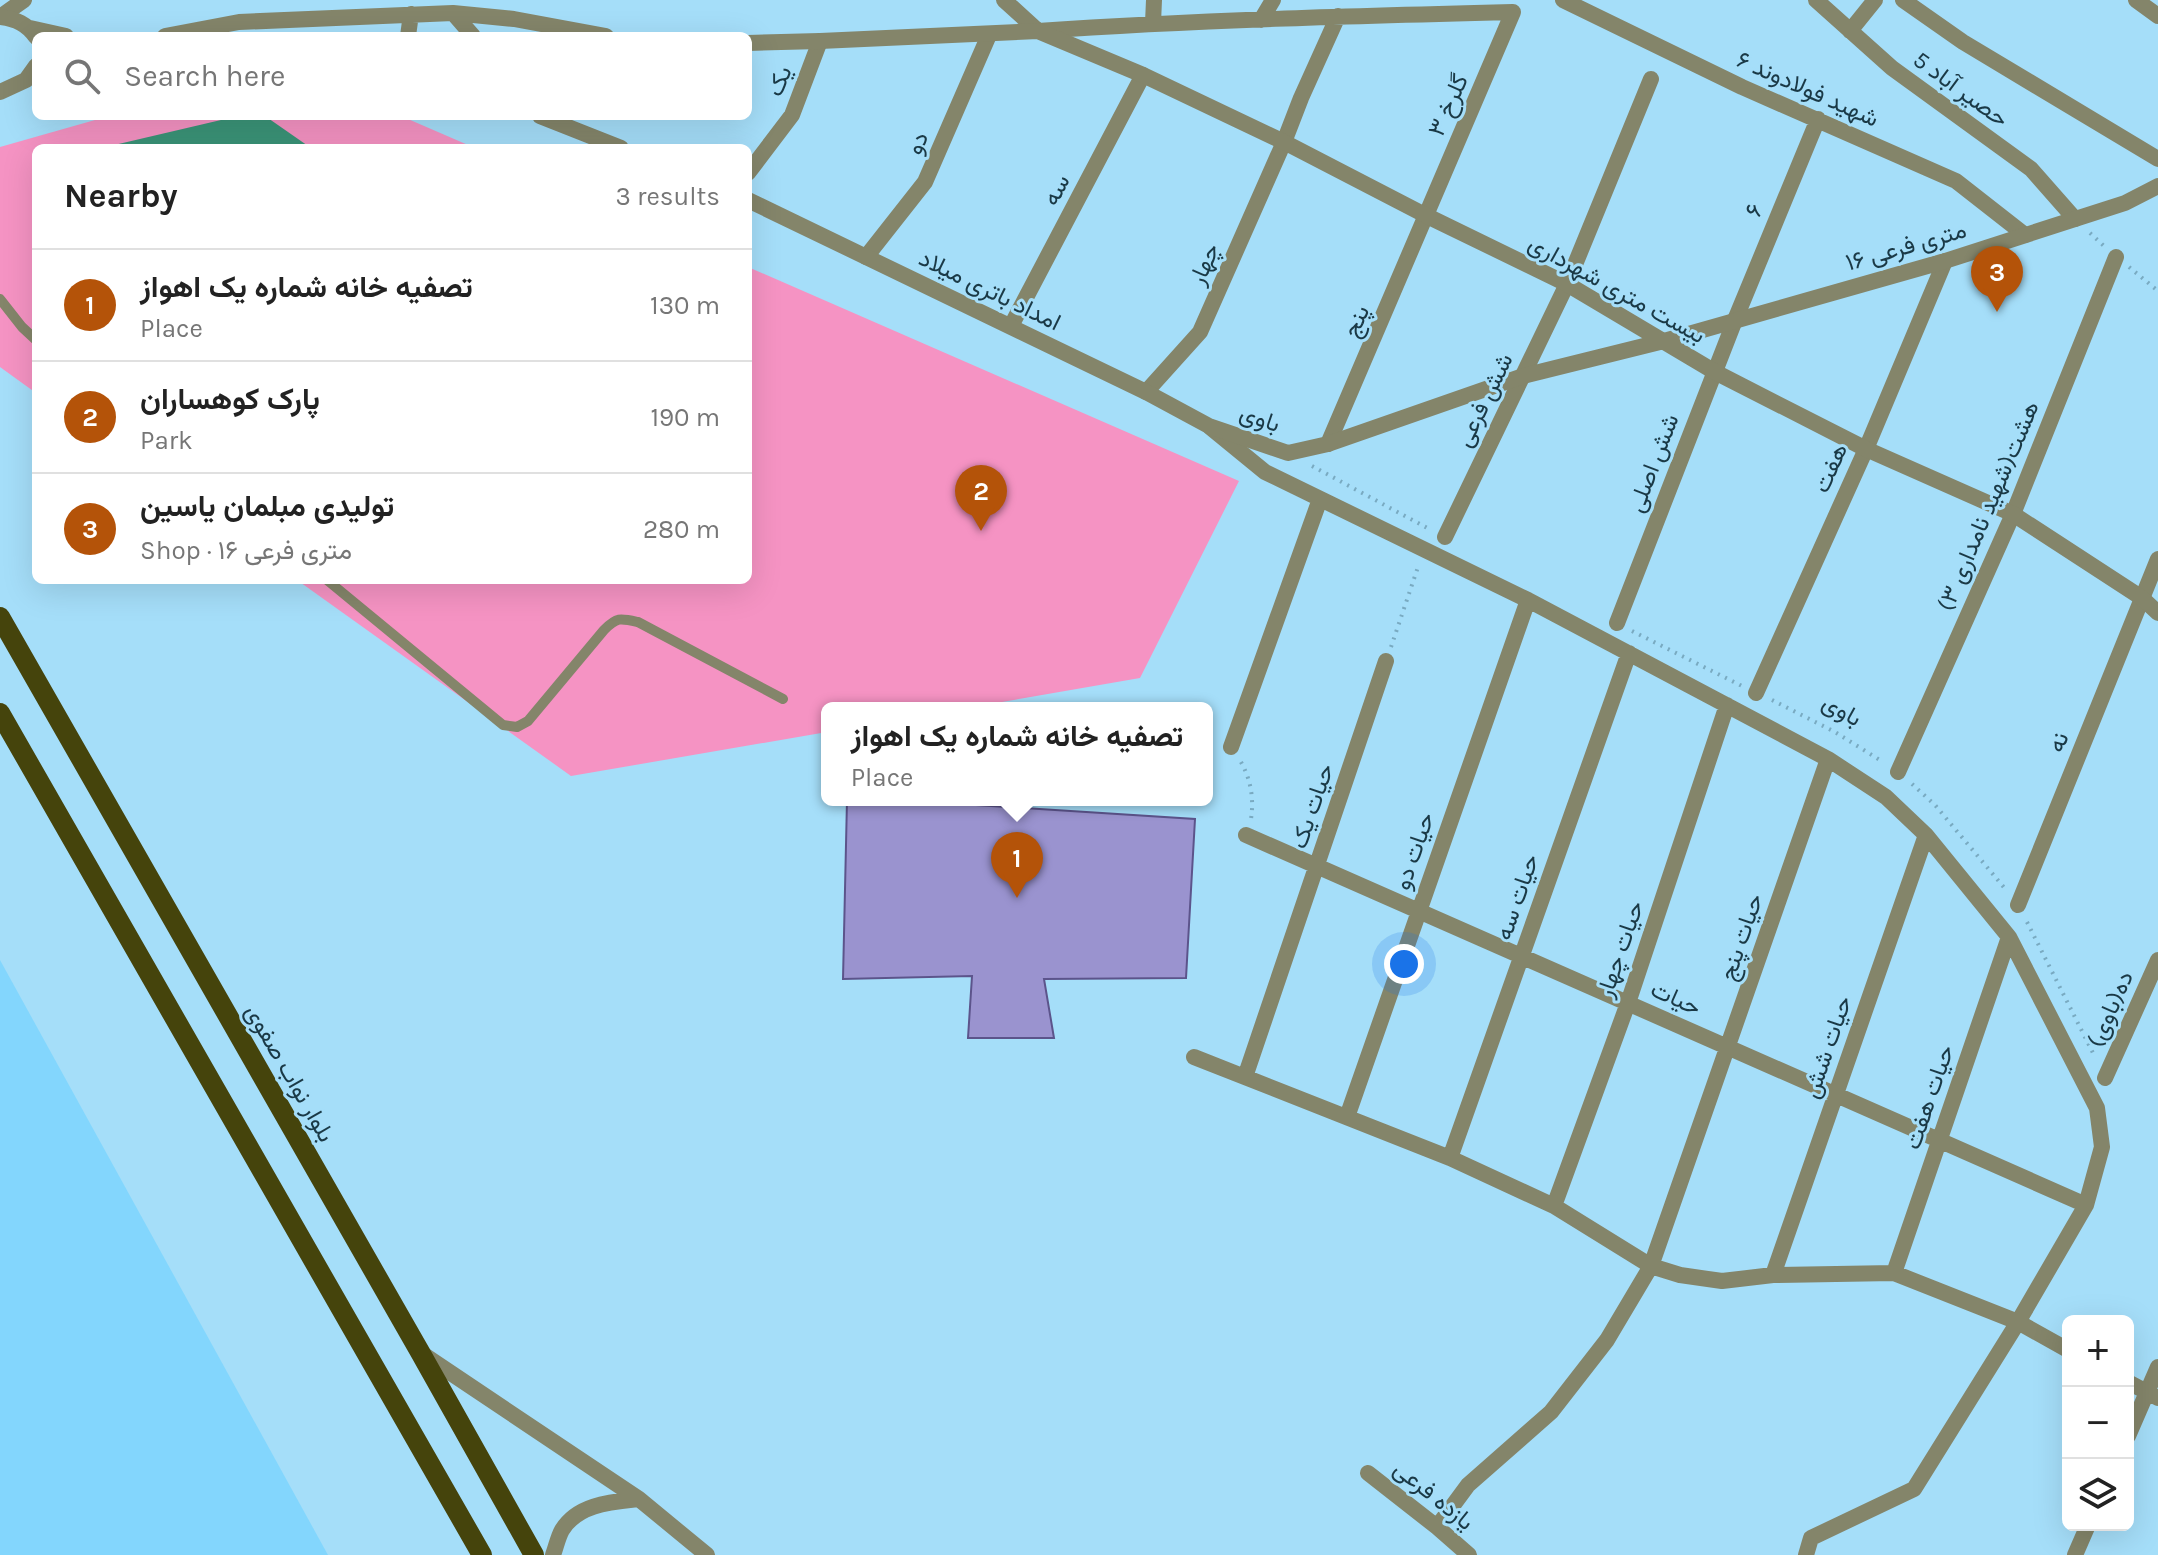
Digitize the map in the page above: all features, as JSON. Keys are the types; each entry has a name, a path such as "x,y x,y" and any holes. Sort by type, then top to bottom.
{"main road":[{"name":"بلوار نواب صفوی","path":"0,617 534,1555"},
{"path":"0,713 482,1555"}],"street":[{"path":"0,17 24,0"},
{"path":"1004,0 1038,31"},
{"path":"1153,23 1154,0"},
{"path":"1261,20 1273,0"},
{"name":"شهید فولادوند ۶","path":"1563,0 1742,87 1956,181 2025,235"},
{"name":"حصیر آباد 5","path":"1816,0 1892,68 2031,169 2075,219"},
{"path":"1850,31 1875,0"},
{"path":"1903,0 1963,42 2158,159"},
{"path":"2136,0 2158,16"},
{"name":"گلرخ ۳","path":"1338,16 1513,12 1425,215"},
{"path":"453,13 470,32"},
{"path":"186,32 239,22 453,13 514,19 584,32"},
{"path":"409,32 411,14"},
{"path":"752,43 989,35 1153,23 1338,16"},
{"name":"چهار","path":"1146,392 1200,332 1338,16"},
{"path":"0,17 15,19 32,32"},
{"name":"بیست متری شهرداری","path":"1038,31 1143,75 1284,142 1567,284 1715,372 1866,449 2013,514 2142,598 2158,613"},
{"name":"دو","path":"866,257 925,182 989,35"},
{"name":"یک","path":"752,168 792,115 820,41"},
{"name":"سه","path":"1011,326 1143,75"},
{"path":"0,92 32,76"},
{"name":"شش فرعی","path":"1445,537 1567,284 1651,79"},
{"name":"۶","path":"1735,320 1818,119"},
{"path":"558,120 612,144"},
{"name":"۱۶ متری فرعی","path":"1288,453 1328,444 1523,376 1664,341 1945,261 2125,203 2158,186"},
{"name":"امداد باتری میلاد","path":"752,202 1146,392 1209,426"},
{"name":"پنج","path":"1328,444 1425,215"},
{"name":"هشت(شهید نامداری ۳)","path":"1898,772 2013,514 2116,257"},
{"name":"هفت","path":"1756,693 1866,449 1945,261"},
{"name":"شش اصلی","path":"1617,623 1735,320"},
{"name":"باوی","path":"1209,426 1288,453"},
{"name":"باوی","path":"1209,426 1265,472 1528,600 1828,759 1886,797 1926,835 2009,937 2097,1108 2102,1147 2086,1205 2018,1322 1914,1489 1811,1538 1806,1555"},
{"path":"1231,747 1320,499"},
{"name":"نه","path":"2018,905 2158,559"},
{"name":"حیات دو","path":"1347,1117 1528,600"},
{"name":"حیات سه","path":"1450,1158 1629,653"},
{"name":"حیات یک","path":"1245,1077 1386,661"},
{"name":"حیات چهار","path":"1554,1206 1628,1003 1727,705"},
{"name":"حیات پنج","path":"1437,1527 1468,1485 1551,1412 1607,1340 1651,1266 1828,759"},
{"name":"حیات","path":"1246,835 2086,1205"},
{"name":"حیات شش","path":"1773,1275 1926,835"},
{"name":"حیات هفت","path":"1894,1273 2009,937"},
{"name":"ده(باوی)","path":"2105,1078 2158,960"},
{"path":"1194,1057 1450,1158 1554,1206 1651,1266 1680,1275 1722,1281 1773,1275 1894,1273 2018,1322 2062,1347"},
{"path":"420,1352 639,1499 707,1555"},
{"path":"2134,1426 2153,1395 2158,1367"},
{"path":"2134,1385 2153,1395"},
{"name":"یازده فرعی","path":"1368,1473 1469,1555"},
{"path":"553,1555 562,1530 581,1511 607,1502 639,1499"},
{"path":"2075,1555 2085,1531"}],"lane":[{"path":"0,299 32,336"},
{"path":"332,584 503,725 517,727 528,721 604,630 613,621 622,618 638,622 783,699"}],"path":[{"name":"باوی","path":"1288,453 1445,537"},
{"path":"1386,661 1424,550"},
{"name":"باوی","path":"1617,623 1835,732 1898,772 1935,805 2018,905 2105,1078"},
{"path":"1231,747 1250,782 1252,808 1246,835"}],"shaded area":[{"path":"95,120 410,120 466,144 32,144 32,390 0,367 0,147"},
{"path":"221,120 271,120 305,144 119,144"},
{"path":"752,269 1239,481 1140,678 1002,702 821,702 821,733 571,776 303,584 752,584"},
{"path":"0,960 328,1555 0,1555"}],"building":[{"path":"847,806 992,806 1195,819 1186,978 1044,979 1054,1038 968,1038 972,976 843,979"}],"place":[{"name":"تولیدی مبلمان یاسین","path":"1997,312"},
{"name":"پارک کوهساران","path":"981,531"},
{"name":"تصفیه خانه شماره یک اهواز","path":"1017,898"}]}
